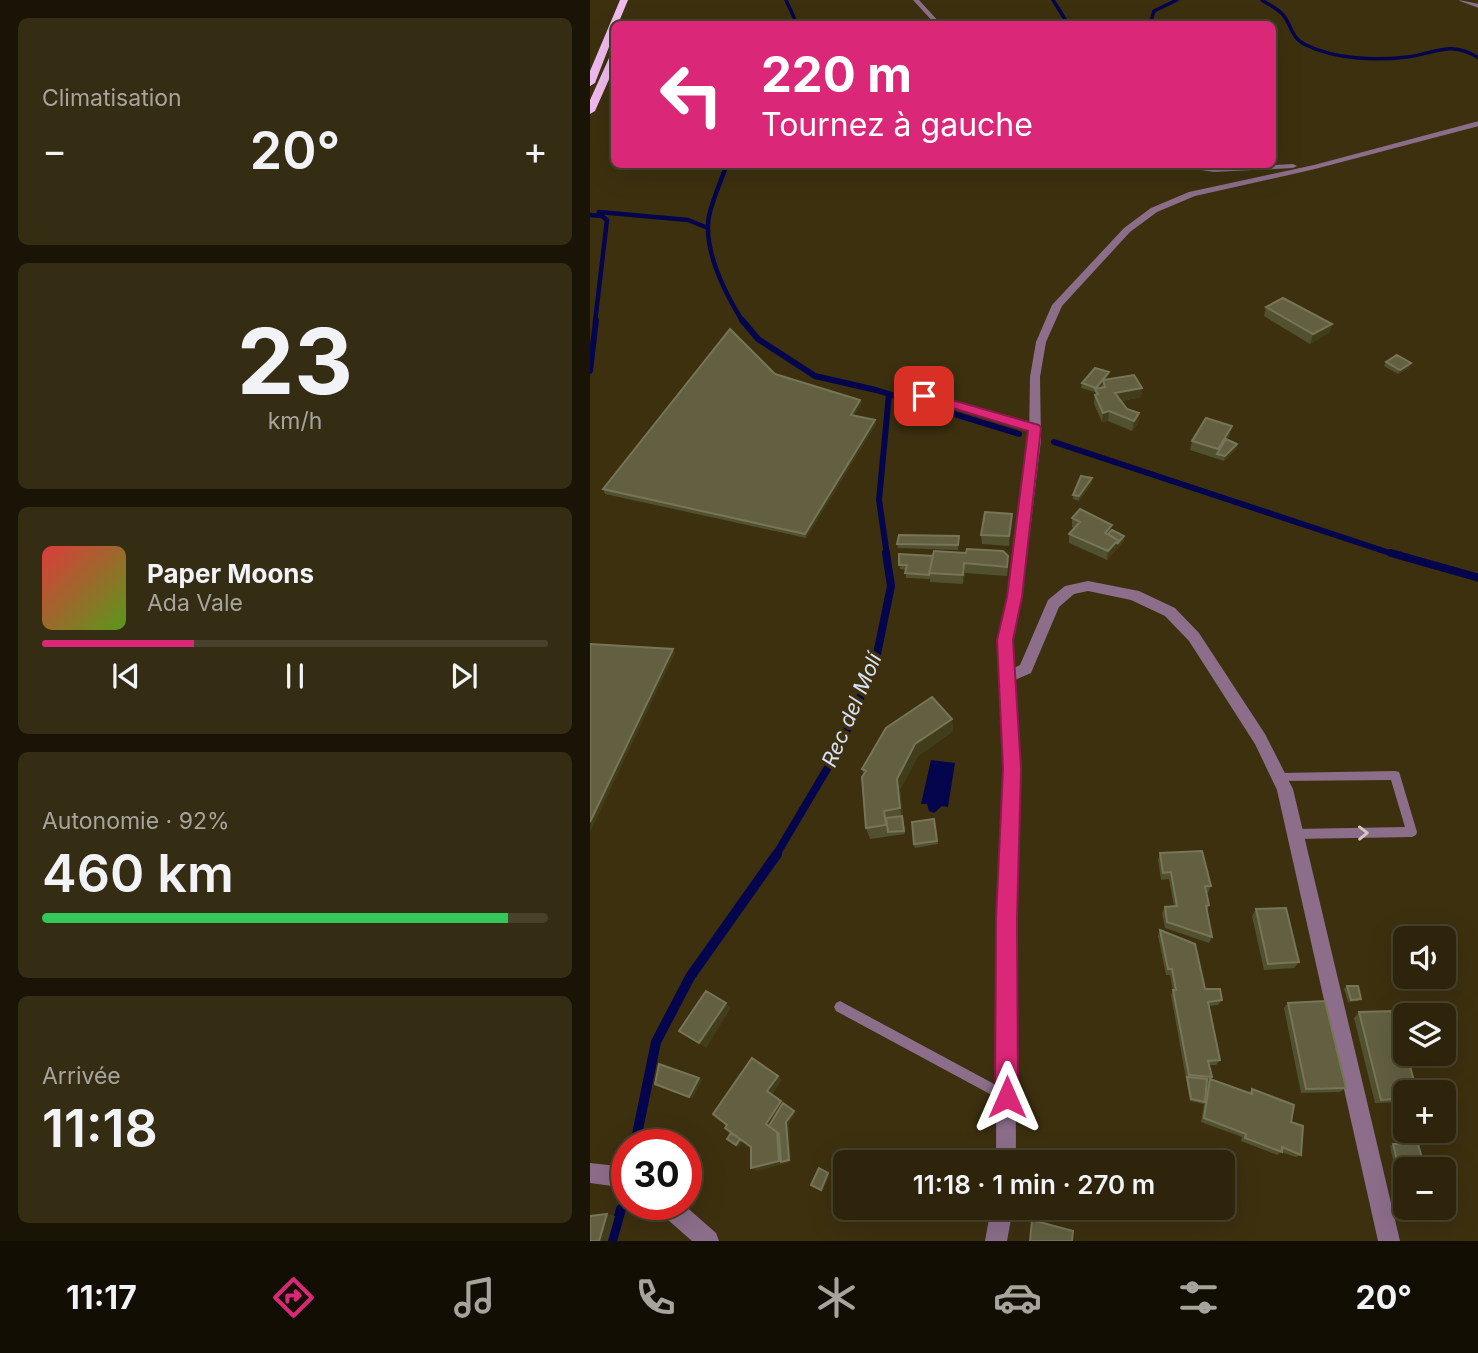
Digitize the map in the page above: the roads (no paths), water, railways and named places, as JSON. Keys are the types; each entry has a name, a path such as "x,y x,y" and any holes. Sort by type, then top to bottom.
{"highway":[{"path":"615,21 624,0"},
{"path":"590,83 611,32"},
{"path":"590,111 611,65"}],"street":[{"path":"916,0 935,21"},
{"path":"1463,0 1478,6"},
{"path":"1006,1150 1006,919 1012,769 1005,640 1015,597 1035,428 1034,377 1041,342 1057,304 1127,230 1154,211 1192,194 1343,160 1478,123"},
{"path":"1276,167 1343,160"},
{"path":"1198,168 1252,168"},
{"path":"1006,677 1026,669 1053,604 1070,590 1088,586 1134,595 1170,612 1194,637 1260,739 1285,789 1389,1241"},
{"path":"590,1173 611,1176"},
{"path":"685,1220 708,1241"},
{"path":"996,1241 1000,1220"}],"lane":[{"path":"924,396 1035,428"},
{"path":"1279,777 1395,775 1412,832 1295,834"},
{"path":"840,1007 1007,1097"}],"waterway":[{"name":"Rec del Molí","path":"786,0 796,21"},
{"path":"1053,0 1066,21"},
{"path":"1151,21 1154,11 1177,0"},
{"path":"1262,0 1282,14 1301,42 1317,50 1355,58 1382,59 1451,49 1479,58"},
{"name":"Rec del Molí","path":"726,168 709,216 709,243 723,285 743,322"},
{"path":"599,212 688,220 708,228"},
{"path":"590,215 602,216 607,220 595,322"},
{"path":"590,371 596,320"},
{"name":"Rec del Molí","path":"742,320 758,339 815,376 889,394"},
{"name":"Rec del Molí","path":"887,555 879,500 889,394"},
{"path":"889,394 1019,434"},
{"path":"1054,442 1396,555"},
{"name":"Rec del Molí","path":"776,855 840,747 876,659 891,586 886,553"},
{"path":"1391,553 1479,578"},
{"name":"Rec del Molí","path":"638,1129 656,1042 690,977 777,854"},
{"name":"Rec del Molí","path":"612,1241 618,1220"}]}
